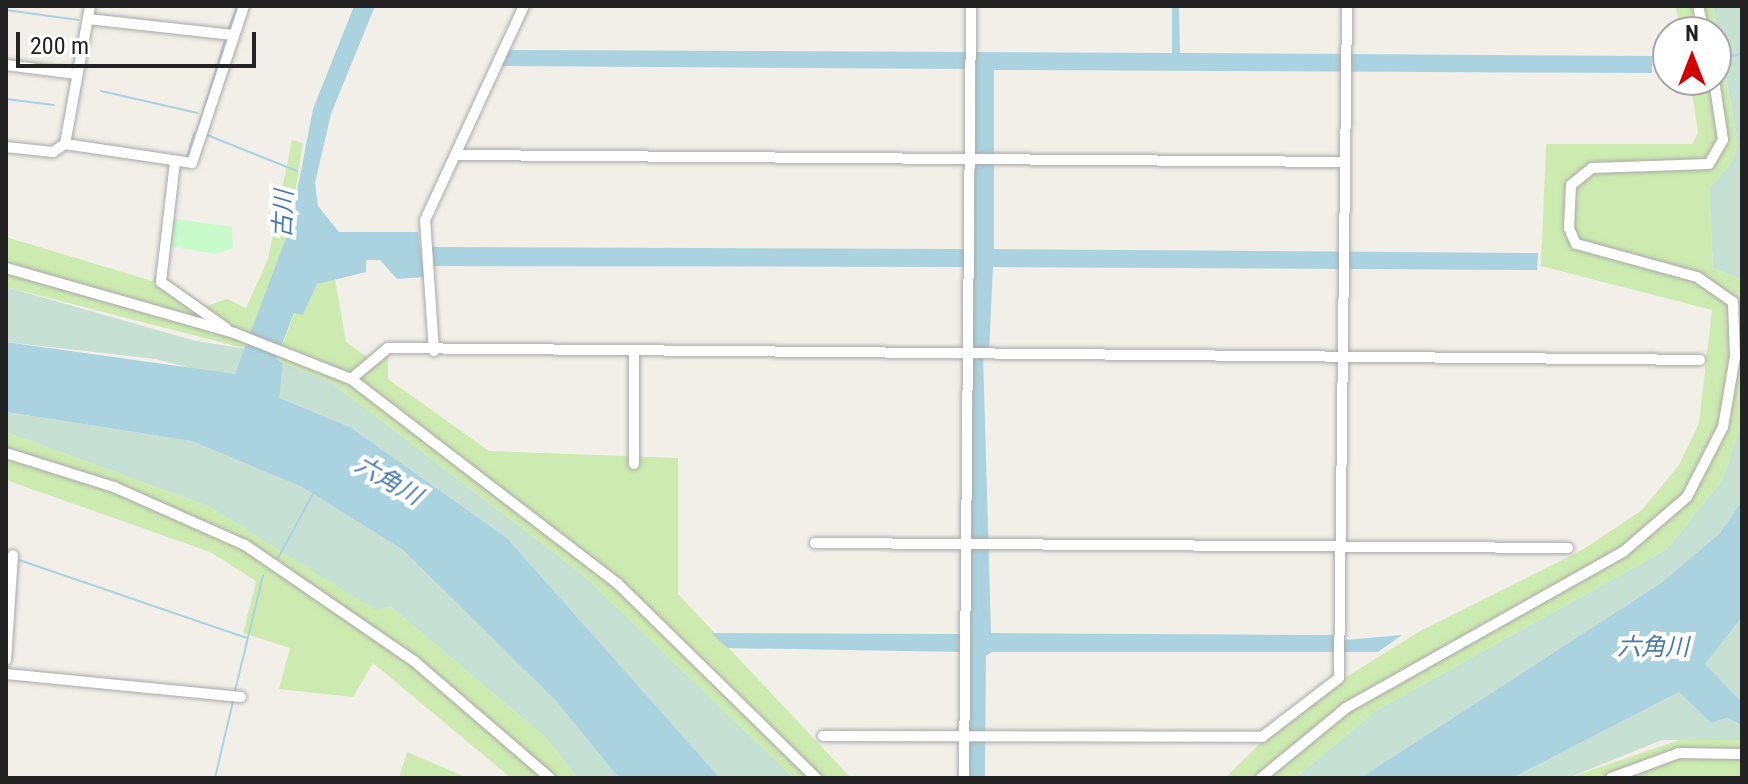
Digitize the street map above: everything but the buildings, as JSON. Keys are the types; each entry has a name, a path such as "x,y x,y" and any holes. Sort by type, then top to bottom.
{"street":[{"path":"65,144 90,6"},
{"path":"6,147 53,152 65,144 192,163 228,34 244,6"},
{"path":"964,778 973,738 965,642 975,544 977,356 970,259 979,158 971,61 971,6"},
{"path":"823,736 1262,737 1339,678 1347,6"},
{"path":"434,351 425,220 519,7"},
{"path":"88,23 228,34"},
{"path":"6,65 76,74"},
{"path":"1261,778 1346,708 1623,552 1687,497 1723,427 1735,357 1733,302 1697,277 1576,244 1569,228 1571,185 1592,168 1709,164 1723,140 1716,96"},
{"path":"456,155 1344,162"},
{"path":"175,162 161,282 234,333"},
{"path":"6,268 248,337 351,379 618,584 816,778"},
{"path":"351,379 388,348 634,354 1700,360"},
{"path":"634,354 634,464"},
{"path":"6,453 114,487 245,545 414,661 550,778"},
{"path":"815,543 1568,548"},
{"path":"6,660 12,558"},
{"path":"6,674 241,697"},
{"path":"1611,778 1679,753 1742,754"}],"green space":[{"path":"1675,6 1713,6 1715,16 1677,16"},
{"path":"1713,6 1742,6 1742,280 1713,268 1709,187 1730,165 1738,144 1729,96 1732,96 1732,16 1715,16"},
{"path":"1692,96 1729,96 1738,144 1730,165 1709,187 1713,268 1742,280 1742,422 1723,479 1667,549 1377,710 1295,778 1225,778 1288,716 1340,681 1420,631 1582,550 1642,510 1679,465 1699,423 1712,310 1541,266 1546,144 1692,144 1698,133"},
{"path":"292,140 303,143 290,227 247,349 6,287 6,237 152,281 158,272 206,306 227,299 246,308 268,259"},
{"path":"170,218 232,227 233,248 216,254 168,246"},
{"path":"335,279 346,342 367,357 388,345 388,379 489,451 678,458 678,594 851,778 794,778 583,575 332,383 276,360 295,312 303,315 317,284"},
{"path":"6,287 196,341 247,349 235,374 217,375 156,359 6,342"},
{"path":"283,363 332,383 583,575 794,778 720,778 507,538 350,427 278,398"},
{"path":"6,412 192,441 302,487 403,550 556,701 619,778 577,778 545,737 391,607 375,610 210,507 6,432"},
{"path":"1742,422 1742,501 1720,533 1661,583 1360,778 1295,778 1377,710 1667,549 1723,479"},
{"path":"6,432 210,507 375,609 391,607 545,737 577,778 511,778 373,663 353,697 279,689 290,648 243,633 256,581 210,552 6,480"},
{"path":"1742,617 1742,703 1741,703 1705,664"},
{"path":"1679,692 1711,723 1727,718 1742,725 1742,740 1662,740 1568,778 1512,778"},
{"path":"1691,736 1742,740 1742,776 1568,778"},
{"path":"407,752 468,778 399,778"}],"water":[{"path":"354,6 375,6 331,114 315,183 318,206 339,232 418,232 424,277 397,279 380,260 366,260 366,272 317,284 303,315 294,313 276,359 283,363 279,398 350,427 507,538 720,778 619,778 556,701 403,550 302,487 192,441 6,412 6,342 235,374 290,227 313,109"},
{"path":"1172,6 1179,6 1180,53 1652,56 1652,73 994,70 994,249 1538,253 1537,270 993,267 989,352 983,353 991,633 1334,635 1334,641 1402,635 1378,652 992,652 986,656 985,778 969,778 970,644 961,652 727,648 711,633 961,634 970,641 973,360 979,359 973,352 974,261 966,267 433,266 431,247 966,249 974,256 976,63 967,69 501,66 507,50 967,52 967,59 976,52 1172,53"},
{"name":"六角川","path":"1742,501 1742,617 1705,664 1742,703 1742,725 1727,718 1711,723 1679,692 1512,778 1360,778 1661,583 1720,533"}],"waterway":[{"path":"228,31 237,6"},
{"path":"6,10 78,20"},
{"path":"197,132 226,37"},
{"path":"1732,56 1742,54"},
{"path":"101,91 198,113"},
{"path":"6,99 54,105"},
{"path":"187,158 194,133"},
{"path":"207,135 297,171"},
{"path":"278,558 314,492"},
{"path":"19,560 247,638"},
{"path":"235,691 263,575"},
{"path":"215,778 233,701"}],"water label":[{"name":"古川","path":"284,214"}]}
